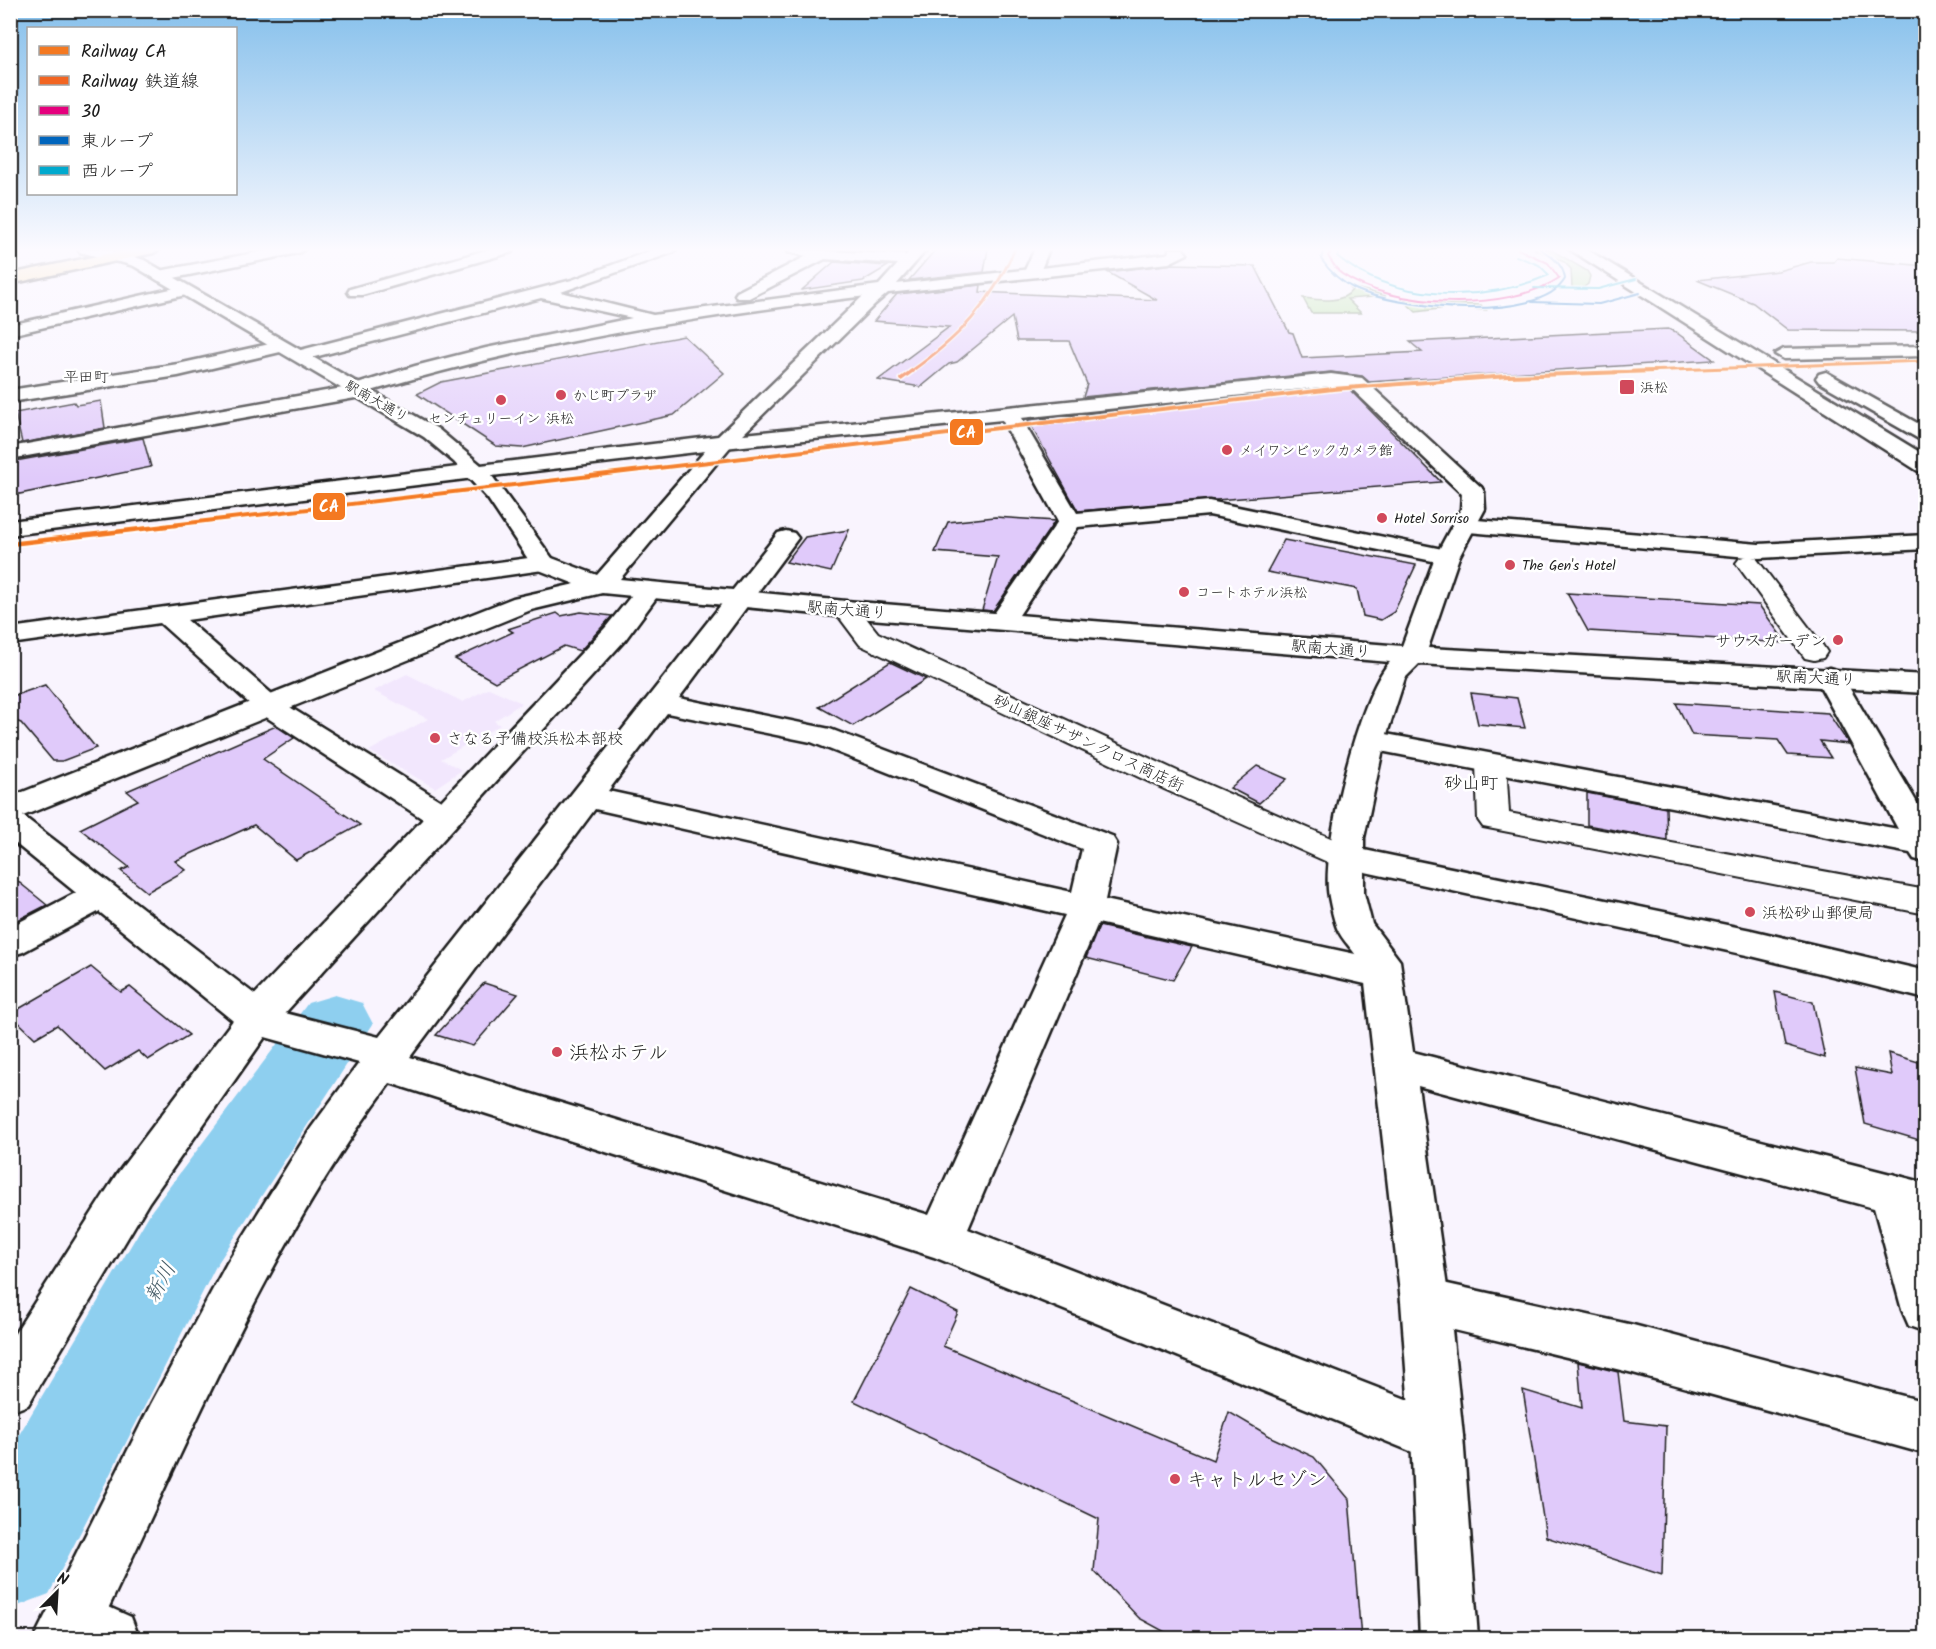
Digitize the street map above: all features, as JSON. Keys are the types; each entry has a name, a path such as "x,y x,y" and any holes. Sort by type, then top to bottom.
{"street":[{"path":"10,330 28,326"},
{"name":"駅南大通り","path":"246,326 431,433 462,457 496,495 543,563"},
{"path":"10,396 182,377 291,351 413,326"},
{"path":"10,453 359,390 444,362 627,326"},
{"path":"10,809 270,707 522,604 602,585 724,442 842,326"},
{"path":"1700,326 1926,466"},
{"path":"1767,344 1926,437"},
{"path":"1784,354 1926,351"},
{"path":"10,528 724,442 1007,411 1331,380 1355,382 1375,398 1461,525"},
{"path":"1007,411 1070,521"},
{"path":"1070,521 1209,508 1461,525 1759,551 1816,550 1926,542"},
{"path":"1002,621 1070,521"},
{"path":"1449,1638 1437,1436 1425,1301 1383,974 1381,961 1355,928 1346,893 1345,857 1356,789 1392,676 1412,655 1461,525"},
{"path":"82,1632 251,1265 318,1150 377,1056 588,797 786,538"},
{"path":"10,636 543,563 602,585"},
{"path":"1748,563 1822,665 1924,847"},
{"name":"駅南大通り","path":"602,585 846,609 1412,655 1822,665 1926,684"},
{"path":"10,1387 133,1188 265,1022 442,816 657,591"},
{"name":"砂山銀座サザンクロス商店街","path":"846,609 869,639 1175,782 1345,857"},
{"path":"166,615 270,707 442,816"},
{"path":"661,703 819,735 1100,844 1086,908 941,1239"},
{"path":"1370,740 1924,847"},
{"path":"1491,763 1494,819 1926,902"},
{"path":"588,797 1383,974"},
{"path":"10,822 265,1022 377,1056 941,1239 1437,1436"},
{"path":"1345,857 1751,943 1926,985"},
{"path":"10,943 101,895"},
{"path":"1393,1063 1909,1198 1926,1310"},
{"path":"1425,1301 1633,1349 1926,1428"}],"shaded area":[{"name":"さなる予備校浜松本部校","path":"407,674 463,702 489,688 522,703 494,721 500,725 441,759 462,770 435,788 369,751 428,719 374,691"}],"building":[{"path":"936,326 1001,326 957,362 949,364 921,387 878,380 949,327"},
{"path":"1014,326 1286,326 1289,332 1293,333 1302,358 1422,352 1410,342 1668,329 1714,360 1369,382 1362,376 1331,372 1083,397 1087,384 1069,341 1017,341"},
{"path":"1783,326 1926,326 1926,331 1788,330"},
{"name":"かじ町プラザ","path":"684,336 724,373 674,415 522,448 496,446 417,394 441,382"},
{"name":"メイワンビックカメラ館","path":"1331,388 1349,389 1441,482 1078,511 1028,420"},
{"path":"101,401 105,428 22,443 15,413 74,402 76,405"},
{"path":"143,438 151,467 10,496 10,462"},
{"path":"995,517 1055,521 993,611 982,610 998,557 935,552 948,522"},
{"path":"849,530 831,572 786,562 805,537"},
{"path":"1284,540 1416,565 1394,612 1381,620 1363,616 1357,589 1267,572"},
{"path":"1567,593 1759,605 1786,643 1588,631"},
{"path":"581,612 612,616 580,651 564,646 495,682 455,659 513,632 508,629 557,613 561,616"},
{"path":"890,662 926,679 853,726 819,707"},
{"path":"45,685 96,748 62,761 53,761 21,723 10,719 10,697"},
{"path":"1471,693 1517,698 1525,728 1478,724"},
{"path":"1676,703 1828,713 1849,744 1820,741 1831,758 1788,755 1778,740 1692,735"},
{"path":"276,726 294,738 263,759 360,825 296,860 254,825 175,861 186,870 147,892 121,871 129,867 80,829 138,800 127,791"},
{"path":"1257,766 1287,779 1259,803 1230,788"},
{"path":"1587,793 1666,808 1667,840 1587,825"},
{"path":"10,875 47,905 10,924"},
{"path":"1099,926 1192,947 1173,980 1086,958"},
{"path":"91,967 121,992 130,987 189,1035 148,1060 138,1051 105,1071 57,1025 35,1038 10,1014"},
{"path":"484,983 518,994 473,1046 436,1035"},
{"path":"1775,992 1813,1002 1825,1058 1785,1046"},
{"path":"1888,1053 1922,1063 1926,1074 1926,1142 1865,1124 1855,1068 1892,1075"},
{"name":"キャトルセゾン","path":"911,1289 958,1312 943,1346 1213,1460 1229,1412 1273,1438 1314,1457 1349,1499 1361,1638 1176,1638 1139,1618 1094,1571 1099,1519 854,1401"},
{"path":"1578,1362 1618,1372 1624,1421 1666,1426 1662,1575 1546,1537 1523,1390 1582,1408"}],"waterway":[{"name":"新川","path":"10,1555 184,1238 335,1024"}],"rail line":[{"name":"鉄道線","path":"901,379 939,351 967,326"},
{"name":"CA","path":"10,544 1333,389 1508,376 1926,361"}],"place":[{"name":"浜松","path":"1627,387"},
{"name":"かじ町プラザ","path":"561,395"},
{"name":"センチュリーイン 浜松","path":"501,400"},
{"name":"メイワンビックカメラ館","path":"1227,450"},
{"name":"Hotel Sorriso","path":"1382,518"},
{"name":"The Gen's Hotel","path":"1510,565"},
{"name":"コートホテル浜松","path":"1184,592"},
{"name":"サウスガーデン","path":"1838,640"},
{"name":"さなる予備校浜松本部校","path":"435,738"},
{"name":"浜松砂山郵便局","path":"1750,912"},
{"name":"浜松ホテル","path":"557,1052"},
{"name":"キャトルセゾン","path":"1175,1479"}],"district":[{"name":"平田町","path":"86,377"},
{"name":"砂山町","path":"1471,783"}]}
